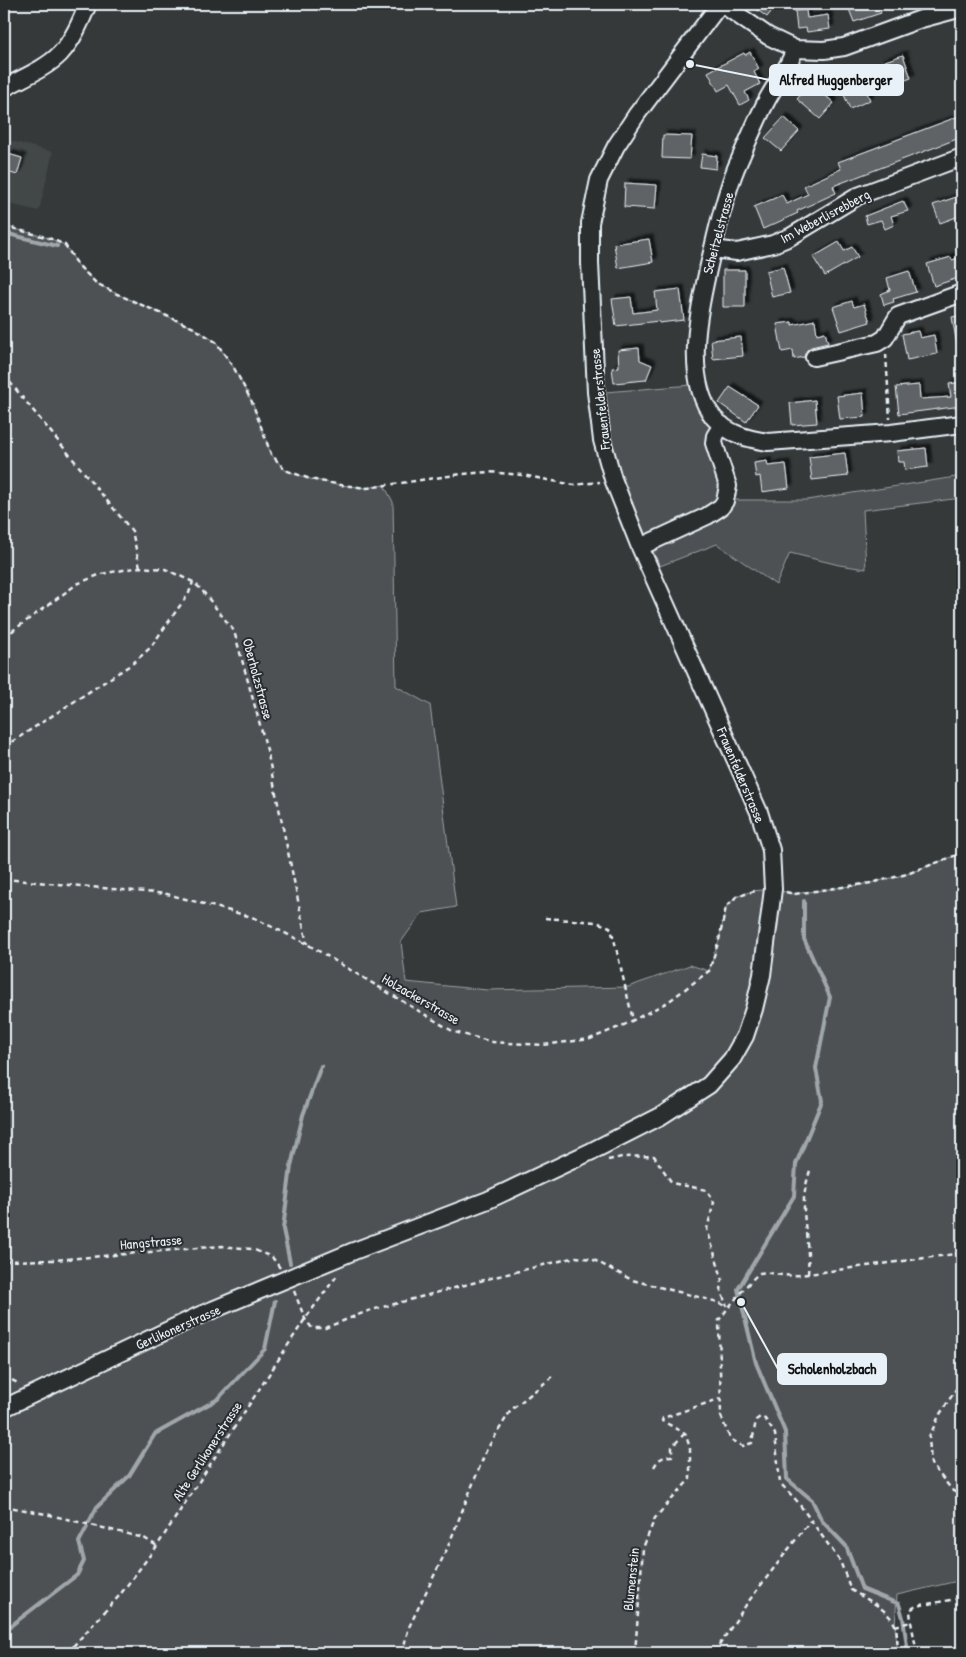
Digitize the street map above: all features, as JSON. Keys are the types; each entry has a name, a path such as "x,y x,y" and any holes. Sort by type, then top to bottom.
{"street":[{"path":"4,88 48,63 59,54 74,34 88,4"},
{"path":"721,4 768,36 795,49 824,50 844,47 921,19 962,8"},
{"name":"Frauenfelderstrasse","path":"354,1251 488,1200 661,1116 709,1085 732,1060 748,1027 762,975 773,889 770,850 759,812 640,547 613,479 602,440 596,392 590,263 590,223 598,180 616,146 637,114 721,4"},
{"name":"Scheitzelstrasse","path":"795,49 792,58 766,102 736,170 702,290 695,336 698,384 707,407 714,418 722,425 749,439 768,442 891,433 962,424"},
{"name":"Im Weberlisrebberg","path":"713,249 737,252 773,244 858,196 962,157"},
{"path":"814,357 877,343 885,338 898,316 962,294"},
{"path":"640,547 708,516 721,507 725,501 728,486 714,443 715,436 722,425"},
{"name":"Gerlikonerstrasse","path":"4,1408 198,1316 354,1251"}],"path":[{"path":"4,226 49,238 65,245 78,265 96,283 194,328 216,342 234,368 252,402 271,454 285,470 310,479 367,488 462,474 489,472 522,475 574,485 593,484 613,479"},
{"path":"885,338 891,433"},
{"path":"4,375 132,531 140,567"},
{"name":"Oberholzstrasse","path":"4,637 77,584 101,574 140,567 165,569 193,582 201,589 234,630 267,750 307,944"},
{"path":"4,747 132,664 150,648 188,593 193,582"},
{"name":"Holzackerstrasse","path":"4,879 167,894 252,917 307,944 454,1032 493,1042 543,1044 590,1039 668,1002 709,971 726,907 736,897 752,891 773,889 794,894 871,883 907,874 962,853"},
{"path":"545,918 596,922 610,927 633,1020"},
{"path":"622,1157 654,1156 672,1183 706,1190 714,1202 707,1229 722,1278 721,1292 729,1306"},
{"path":"808,1274 809,1259 804,1200 806,1183 811,1167"},
{"name":"Hangstrasse","path":"4,1261 54,1260 222,1246 252,1249 272,1258 289,1278 305,1319"},
{"path":"898,1653 895,1626 887,1614 872,1602 851,1590 840,1561 797,1501 780,1483 775,1434 765,1419 758,1418 756,1420 752,1443 748,1445 739,1444 732,1440 728,1434 721,1416 722,1398 719,1381 720,1320 755,1275 762,1272 785,1275 808,1274 962,1253"},
{"path":"305,1319 312,1328 325,1328 368,1311 576,1257 592,1259 632,1280 729,1306"},
{"name":"Alte Gerlikonerstrasse","path":"67,1653 119,1596 157,1546 305,1319 342,1270"},
{"path":"402,1653 409,1627 447,1549 486,1451 512,1410 552,1377"},
{"path":"962,1380 940,1414 929,1437 931,1464 953,1491 962,1495"},
{"path":"654,1467 657,1461 664,1456 672,1456 672,1447 685,1433 662,1421 664,1418 722,1398"},
{"name":"Blumenstein","path":"635,1653 643,1548 655,1518 690,1479 690,1448 685,1433"},
{"path":"4,1506 46,1514 144,1538 157,1546"},
{"path":"714,1653 748,1602 810,1520"},
{"path":"918,1653 910,1610 916,1606 962,1598"},
{"path":"895,1626 911,1622"}],"shaded area":[{"path":"4,139 53,152 39,211 4,203"},
{"path":"4,226 49,238 65,245 78,265 96,283 194,328 216,342 234,368 252,402 271,454 285,470 310,479 341,485 367,488 384,485 393,502 396,686 430,705 456,907 422,913 401,942 406,982 487,990 628,987 690,965 709,971 719,940 726,907 736,897 752,891 773,889 794,894 871,883 907,874 962,853 962,1580 897,1595 895,1626 898,1653 4,1653"},
{"path":"692,385 713,427 725,484 723,500 807,500 962,476 962,498 863,510 866,569 839,565 790,553 776,585 717,544 660,566 632,505 609,439 605,392"}],"building":[{"path":"749,4 777,4 767,17"},
{"path":"847,4 878,4 881,13 854,22"},
{"path":"806,10 807,18 828,15 830,29 807,32 806,28 797,29 795,11"},
{"path":"750,52 759,69 754,72 760,84 745,92 749,100 740,105 729,85 718,91 708,72 744,53 745,55"},
{"path":"903,55 911,78 887,87 879,63"},
{"path":"860,76 870,100 850,109 840,85"},
{"path":"811,83 834,103 820,119 797,99"},
{"path":"962,115 962,137 833,186 836,193 763,229 754,207 782,195 787,204 808,194 804,186 841,169 838,162"},
{"path":"784,117 799,131 781,151 765,138"},
{"path":"663,135 692,136 690,159 662,158"},
{"path":"8,154 22,158 17,175 4,171"},
{"path":"702,154 717,156 716,169 700,167"},
{"path":"625,183 657,185 655,209 624,207"},
{"path":"962,195 962,215 940,223 933,205"},
{"path":"903,201 908,211 891,216 894,225 885,229 881,220 867,224 865,216"},
{"path":"649,239 653,262 618,268 614,244"},
{"path":"839,242 844,251 852,247 858,257 825,276 813,257"},
{"path":"951,257 952,260 962,257 962,272 957,274 958,278 934,286 927,264"},
{"path":"783,267 790,293 772,297 766,271"},
{"path":"723,270 745,270 745,307 723,307"},
{"path":"909,271 916,292 893,299 894,302 884,305 881,294 890,290 887,278"},
{"path":"680,289 684,320 616,326 612,299 631,297 633,313 657,310 655,292"},
{"path":"852,301 854,307 864,304 870,322 841,331 833,307"},
{"path":"962,315 962,345 957,345 952,317"},
{"path":"815,320 817,334 825,332 828,343 811,347 807,350 804,357 794,359 793,350 782,352 777,324 792,322 792,325"},
{"path":"918,331 920,338 934,335 937,354 907,360 902,334"},
{"path":"741,337 743,356 713,359 711,340"},
{"path":"639,348 640,360 652,365 646,380 614,383 612,368 619,367 618,350"},
{"path":"962,382 962,406 899,414 896,387 919,385 920,399 951,397 949,384"},
{"path":"730,387 758,405 746,422 719,403"},
{"path":"863,393 865,417 840,419 837,396"},
{"path":"815,400 817,423 792,425 790,403"},
{"path":"926,448 928,467 905,470 904,462 898,462 897,451"},
{"path":"845,453 848,476 812,480 809,457"},
{"path":"767,461 768,466 786,464 789,488 762,492 760,476 756,477 754,463"}],"waterway":[{"path":"4,233 57,246"},
{"path":"804,901 804,939 830,997 816,1068 822,1101 796,1164 794,1196 738,1289 756,1363 785,1432 787,1479 812,1500 822,1521 846,1546 862,1589 899,1604 908,1653"},
{"path":"290,1263 283,1229 291,1166 303,1115 321,1066"},
{"path":"89,1522 97,1507 129,1476 155,1434 218,1399 265,1349 275,1301"},
{"path":"4,1631 77,1575 84,1561 79,1542 87,1527"}],"place":[{"name":"Alfred Huggenberger","path":"690,64"},
{"name":"Scholenholzbach","path":"741,1302"}]}
